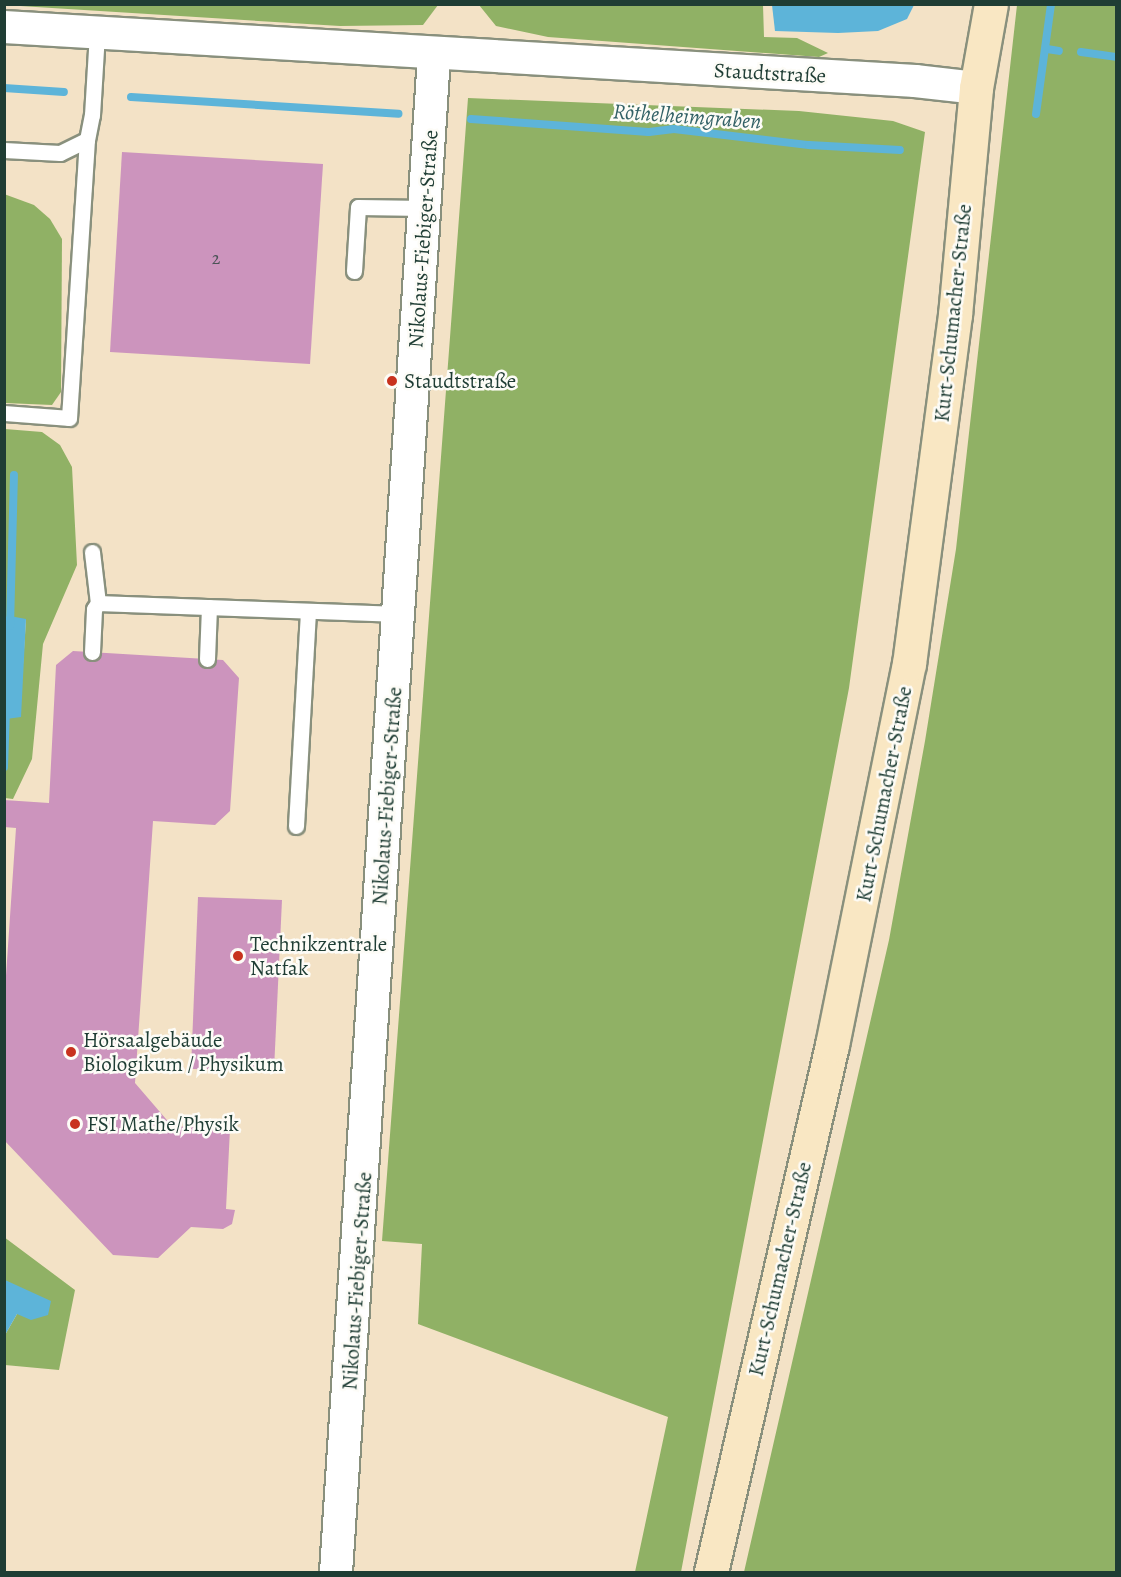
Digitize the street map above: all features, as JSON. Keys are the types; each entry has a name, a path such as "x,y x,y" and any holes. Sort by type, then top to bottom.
{"main road":[{"name":"Kurt-Schumacher-Straße","path":"711,1572 832,1045 909,664 955,315 976,88 991,4"}],"street":[{"name":"Staudtstraße","path":"4,27 434,55 915,81 976,88"},
{"name":"Nikolaus-Fiebiger-Straße","path":"336,1572 434,55"}],"lane":[{"path":"4,413 69,418 87,140 93,106 97,34"},
{"path":"4,150 60,153 87,140"},
{"path":"354,271 358,207 425,208"},
{"path":"92,552 98,603 94,609 92,652"},
{"path":"98,603 399,614"},
{"path":"207,659 209,607"},
{"path":"296,826 308,610"}],"green space":[{"path":"4,5 438,5 423,25 340,26"},
{"path":"479,5 763,5 764,37 797,38 828,53 819,57 548,37 496,26"},
{"path":"1017,5 1116,5 1116,1572 744,1572 889,940 925,741 956,549"},
{"path":"468,98 799,111 893,121 925,132 849,688 681,1572 635,1572 668,1417 418,1324 422,1244 382,1241"},
{"path":"4,194 34,205 50,219 62,239 61,392 52,405 5,403"},
{"path":"5,429 42,432 60,445 72,467 77,565 43,644 32,759 13,799 5,798 4,717 23,664 26,620 5,617"},
{"path":"4,1237 75,1290 59,1370 5,1365 5,1335 17,1314 23,1290 4,1280"}],"water":[{"path":"772,4 914,5 907,19 878,31 838,33 775,31"},
{"path":"4,617 26,619 21,717 6,719"},
{"path":"5,1280 51,1301 48,1315 31,1320 17,1314 5,1335"}],"building":[{"path":"122,152 323,164 310,364 110,352"},
{"name":"Hörsaalgebäude Biologikum / Physikum","path":"73,651 223,660 239,678 230,811 215,825 153,821 135,1083 172,1126 230,1129 226,1209 235,1210 232,1224 223,1229 191,1227 158,1258 113,1255 4,1140 4,1005 16,828 4,827 4,800 49,803 56,665"},
{"name":"Technikzentrale Natfak","path":"198,897 282,900 274,1070 191,1069"}],"waterway":[{"path":"1036,114 1051,4"},
{"path":"1047,49 1059,51"},
{"path":"1081,52 1116,57"},
{"name":"Röthelheimgraben","path":"4,88 64,92"},
{"name":"Röthelheimgraben","path":"131,97 398,114"},
{"name":"Röthelheimgraben","path":"471,119 649,132 674,129 809,145 900,150"},
{"path":"10,626 14,475"},
{"path":"4,767 6,710"}],"place":[{"name":"Staudtstraße","path":"392,381"},
{"name":"Technikzentrale Natfak","path":"238,956"},
{"name":"Hörsaalgebäude Biologikum / Physikum","path":"71,1052"},
{"name":"FSI Mathe/Physik","path":"75,1124"}]}
